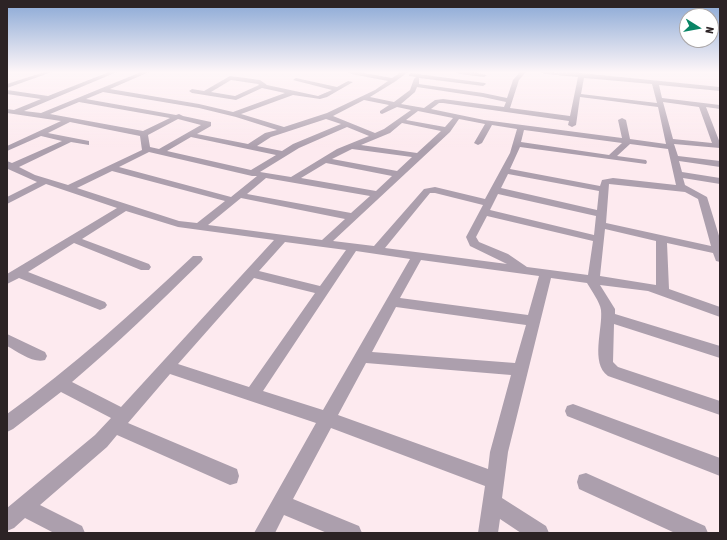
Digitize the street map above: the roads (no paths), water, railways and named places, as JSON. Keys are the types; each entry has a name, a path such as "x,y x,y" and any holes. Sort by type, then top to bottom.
{"street":[{"path":"43,97 48,98"},
{"path":"42,115 85,97"},
{"path":"147,97 199,106 234,114 285,130"},
{"path":"7,111 42,115 67,121 144,134 215,97"},
{"path":"234,114 280,97"},
{"path":"382,112 405,97"},
{"path":"453,102 458,97"},
{"path":"494,97 509,101"},
{"path":"507,111 510,97"},
{"path":"570,134 577,97"},
{"path":"600,97 720,107"},
{"path":"495,190 600,219 719,255 715,224 702,197 681,186 659,97"},
{"path":"7,115 48,98"},
{"path":"250,147 266,136 326,116 363,98 425,111 521,128 627,142 718,146 702,105"},
{"path":"78,100 177,117 208,124 160,152"},
{"path":"425,111 438,101 573,119"},
{"path":"292,180 351,146 387,131 416,109"},
{"path":"326,116 375,136"},
{"path":"324,244 447,130 457,117"},
{"path":"622,120 627,142"},
{"path":"7,149 67,121"},
{"path":"400,121 447,130"},
{"path":"478,143 489,123"},
{"path":"252,173 296,146 348,124"},
{"path":"521,128 514,153 471,237 471,241 478,246 504,257 527,271"},
{"path":"41,134 86,143"},
{"path":"144,134 147,149"},
{"path":"191,135 283,154"},
{"path":"9,166 70,140"},
{"path":"611,157 627,142"},
{"path":"517,144 643,162"},
{"path":"351,146 419,156"},
{"path":"147,149 252,173 377,194"},
{"path":"68,189 144,152 147,149"},
{"path":"674,158 720,164"},
{"path":"325,160 399,174"},
{"path":"9,166 32,177 178,224 650,287 720,312"},
{"path":"111,168 235,198 353,217"},
{"path":"505,171 603,188"},
{"path":"678,174 720,182"},
{"path":"199,227 264,175"},
{"path":"7,201 45,181"},
{"path":"685,189 607,181 603,188 592,279 607,304 608,317 606,362 609,369 720,408"},
{"path":"376,251 427,190 435,190 486,207 598,239"},
{"path":"7,280 124,207"},
{"path":"7,521 101,441 282,238"},
{"path":"661,238 663,292"},
{"path":"73,239 145,267"},
{"path":"252,395 353,248"},
{"path":"264,533 417,256"},
{"path":"7,424 40,400 137,317 197,259"},
{"path":"18,273 100,305"},
{"path":"488,533 499,452 546,273"},
{"path":"251,274 323,291"},
{"path":"392,302 534,321"},
{"path":"608,317 720,352"},
{"path":"7,340 40,356"},
{"path":"361,357 521,370"},
{"path":"167,368 327,419 495,481"},
{"path":"59,383 119,421 230,476"},
{"path":"573,411 720,467"},
{"path":"586,482 698,533"},
{"path":"492,503 539,533"},
{"path":"280,504 352,533"},
{"path":"23,507 75,533"}]}
